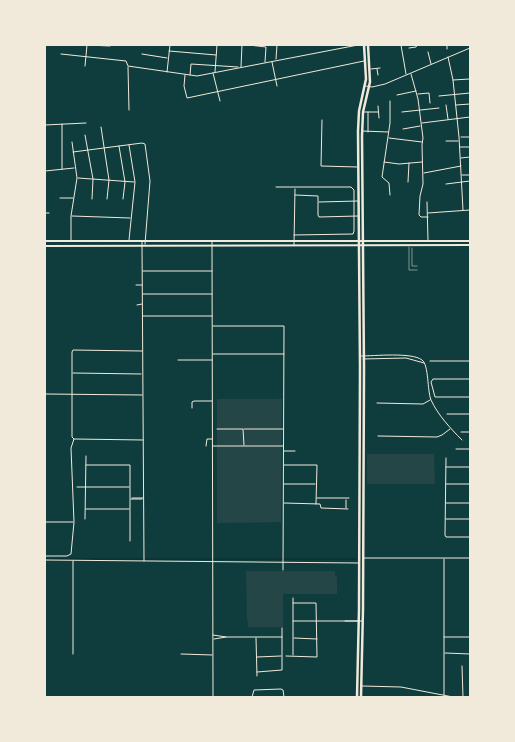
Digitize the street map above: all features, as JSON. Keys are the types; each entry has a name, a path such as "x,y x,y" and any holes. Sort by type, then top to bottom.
{"main road":[{"path":"366,45 367,86 358,121 358,201 356,216 358,241 361,244 470,240"},
{"path":"361,697 363,621 362,131 370,69 366,45"},
{"path":"45,241 358,241"},
{"path":"45,246 470,245"},
{"path":"357,697 361,357"}],"street":[{"path":"85,66 87,45 110,46"},
{"path":"167,72 170,45"},
{"path":"217,45 214,72 220,101"},
{"path":"241,67 242,45"},
{"path":"249,45 266,47 265,62"},
{"path":"276,61 277,45"},
{"path":"128,66 197,76 358,45"},
{"path":"401,45 406,75"},
{"path":"409,48 416,47 417,45"},
{"path":"447,49 448,45"},
{"path":"367,86 382,85 470,48"},
{"path":"169,51 216,55"},
{"path":"428,52 431,64"},
{"path":"61,54 126,61 128,66 129,110"},
{"path":"142,54 168,58"},
{"path":"448,57 458,119 463,210"},
{"path":"185,75 184,86 187,98 366,60"},
{"path":"272,61 276,86"},
{"path":"190,75 191,64 241,67"},
{"path":"377,68 378,74"},
{"path":"370,69 380,68"},
{"path":"411,73 417,94 421,123 423,174 419,215 421,217 428,217"},
{"path":"453,80 470,79"},
{"path":"397,95 416,91"},
{"path":"417,94 429,93 430,103"},
{"path":"439,96 470,93"},
{"path":"390,101 391,115 382,177 389,183 390,195"},
{"path":"456,105 470,104"},
{"path":"446,105 448,120"},
{"path":"378,106 379,118"},
{"path":"402,112 440,108"},
{"path":"363,112 378,112"},
{"path":"368,112 368,132"},
{"path":"421,123 470,117"},
{"path":"322,120 321,166 358,167"},
{"path":"45,124 86,123"},
{"path":"62,124 62,169"},
{"path":"403,129 421,126"},
{"path":"100,127 109,180 107,200"},
{"path":"362,131 388,132"},
{"path":"85,135 93,179 92,199"},
{"path":"459,138 470,137"},
{"path":"388,138 422,142"},
{"path":"446,141 460,141"},
{"path":"71,241 71,216 77,178 72,142"},
{"path":"73,152 142,142 146,145 150,181 143,241 142,271 144,560"},
{"path":"129,144 135,182 129,241"},
{"path":"119,146 125,182 123,199"},
{"path":"460,147 470,147"},
{"path":"460,158 470,157"},
{"path":"383,162 399,164 423,162"},
{"path":"408,182 409,162"},
{"path":"423,174 461,166"},
{"path":"45,171 76,168"},
{"path":"462,175 470,175"},
{"path":"77,178 135,182"},
{"path":"446,184 470,181"},
{"path":"276,187 353,188 356,216 353,234 294,234"},
{"path":"294,245 295,188"},
{"path":"295,195 316,195 318,197 318,215 320,217 356,216"},
{"path":"60,198 74,198"},
{"path":"318,202 358,201"},
{"path":"427,202 428,241"},
{"path":"428,214 470,210"},
{"path":"45,213 49,212"},
{"path":"71,216 131,218"},
{"path":"212,241 213,697"},
{"path":"142,271 212,271"},
{"path":"136,285 142,285"},
{"path":"142,294 212,294"},
{"path":"137,305 142,304"},
{"path":"143,316 212,316"},
{"path":"212,326 284,326 283,570"},
{"path":"45,556 67,556 71,554 74,522 71,448 74,439 72,437 73,350 143,351"},
{"path":"212,354 284,354"},
{"path":"361,357 406,358 424,363 431,400 450,429 462,440"},
{"path":"178,360 212,360"},
{"path":"430,361 470,361"},
{"path":"72,373 143,374"},
{"path":"470,379 433,379 431,382 437,397 470,397"},
{"path":"45,394 143,395"},
{"path":"377,403 423,404 431,400"},
{"path":"192,408 192,402 194,401 213,401"},
{"path":"447,414 470,414"},
{"path":"217,428 284,429"},
{"path":"243,429 244,446"},
{"path":"378,436 437,436 450,429"},
{"path":"461,432 470,432"},
{"path":"74,439 143,440"},
{"path":"206,446 207,439 213,439"},
{"path":"213,446 284,446"},
{"path":"456,448 470,449"},
{"path":"284,451 295,451"},
{"path":"85,519 86,456"},
{"path":"446,458 445,536 470,537"},
{"path":"86,465 130,465 130,540"},
{"path":"284,465 316,465 316,504"},
{"path":"445,468 470,467"},
{"path":"284,484 316,484"},
{"path":"445,484 470,484"},
{"path":"77,487 130,487"},
{"path":"316,498 320,498 348,498 347,509 321,508 320,498"},
{"path":"358,498 363,498"},
{"path":"130,499 144,499"},
{"path":"283,503 320,504"},
{"path":"445,503 470,503"},
{"path":"85,509 130,509"},
{"path":"445,519 470,519"},
{"path":"45,522 74,522"},
{"path":"359,558 470,558"},
{"path":"444,558 444,695"},
{"path":"45,560 363,563"},
{"path":"73,560 73,654"},
{"path":"293,598 293,656"},
{"path":"286,656 317,657 316,603 293,603"},
{"path":"293,620 363,621"},
{"path":"257,672 282,671 282,628"},
{"path":"213,635 226,637 282,637"},
{"path":"213,639 226,637"},
{"path":"256,637 257,676"},
{"path":"444,637 470,637"},
{"path":"293,638 317,638"},
{"path":"444,653 470,654"},
{"path":"180,654 213,655"},
{"path":"257,657 282,656"},
{"path":"462,666 463,697"},
{"path":"362,686 401,687 453,697"},
{"path":"252,697 254,690 281,689 283,690 284,697"}],"lane":[{"path":"410,241 409,270 417,270"},
{"path":"410,241 412,266 417,266"}],"shaded area":[{"path":"217,399 282,399 281,522 217,523"},
{"path":"367,454 434,454 435,484 367,484"},
{"path":"246,571 335,571 337,594 283,594 283,627 248,627"}],"waterway":[{"path":"45,559 357,559"}]}
